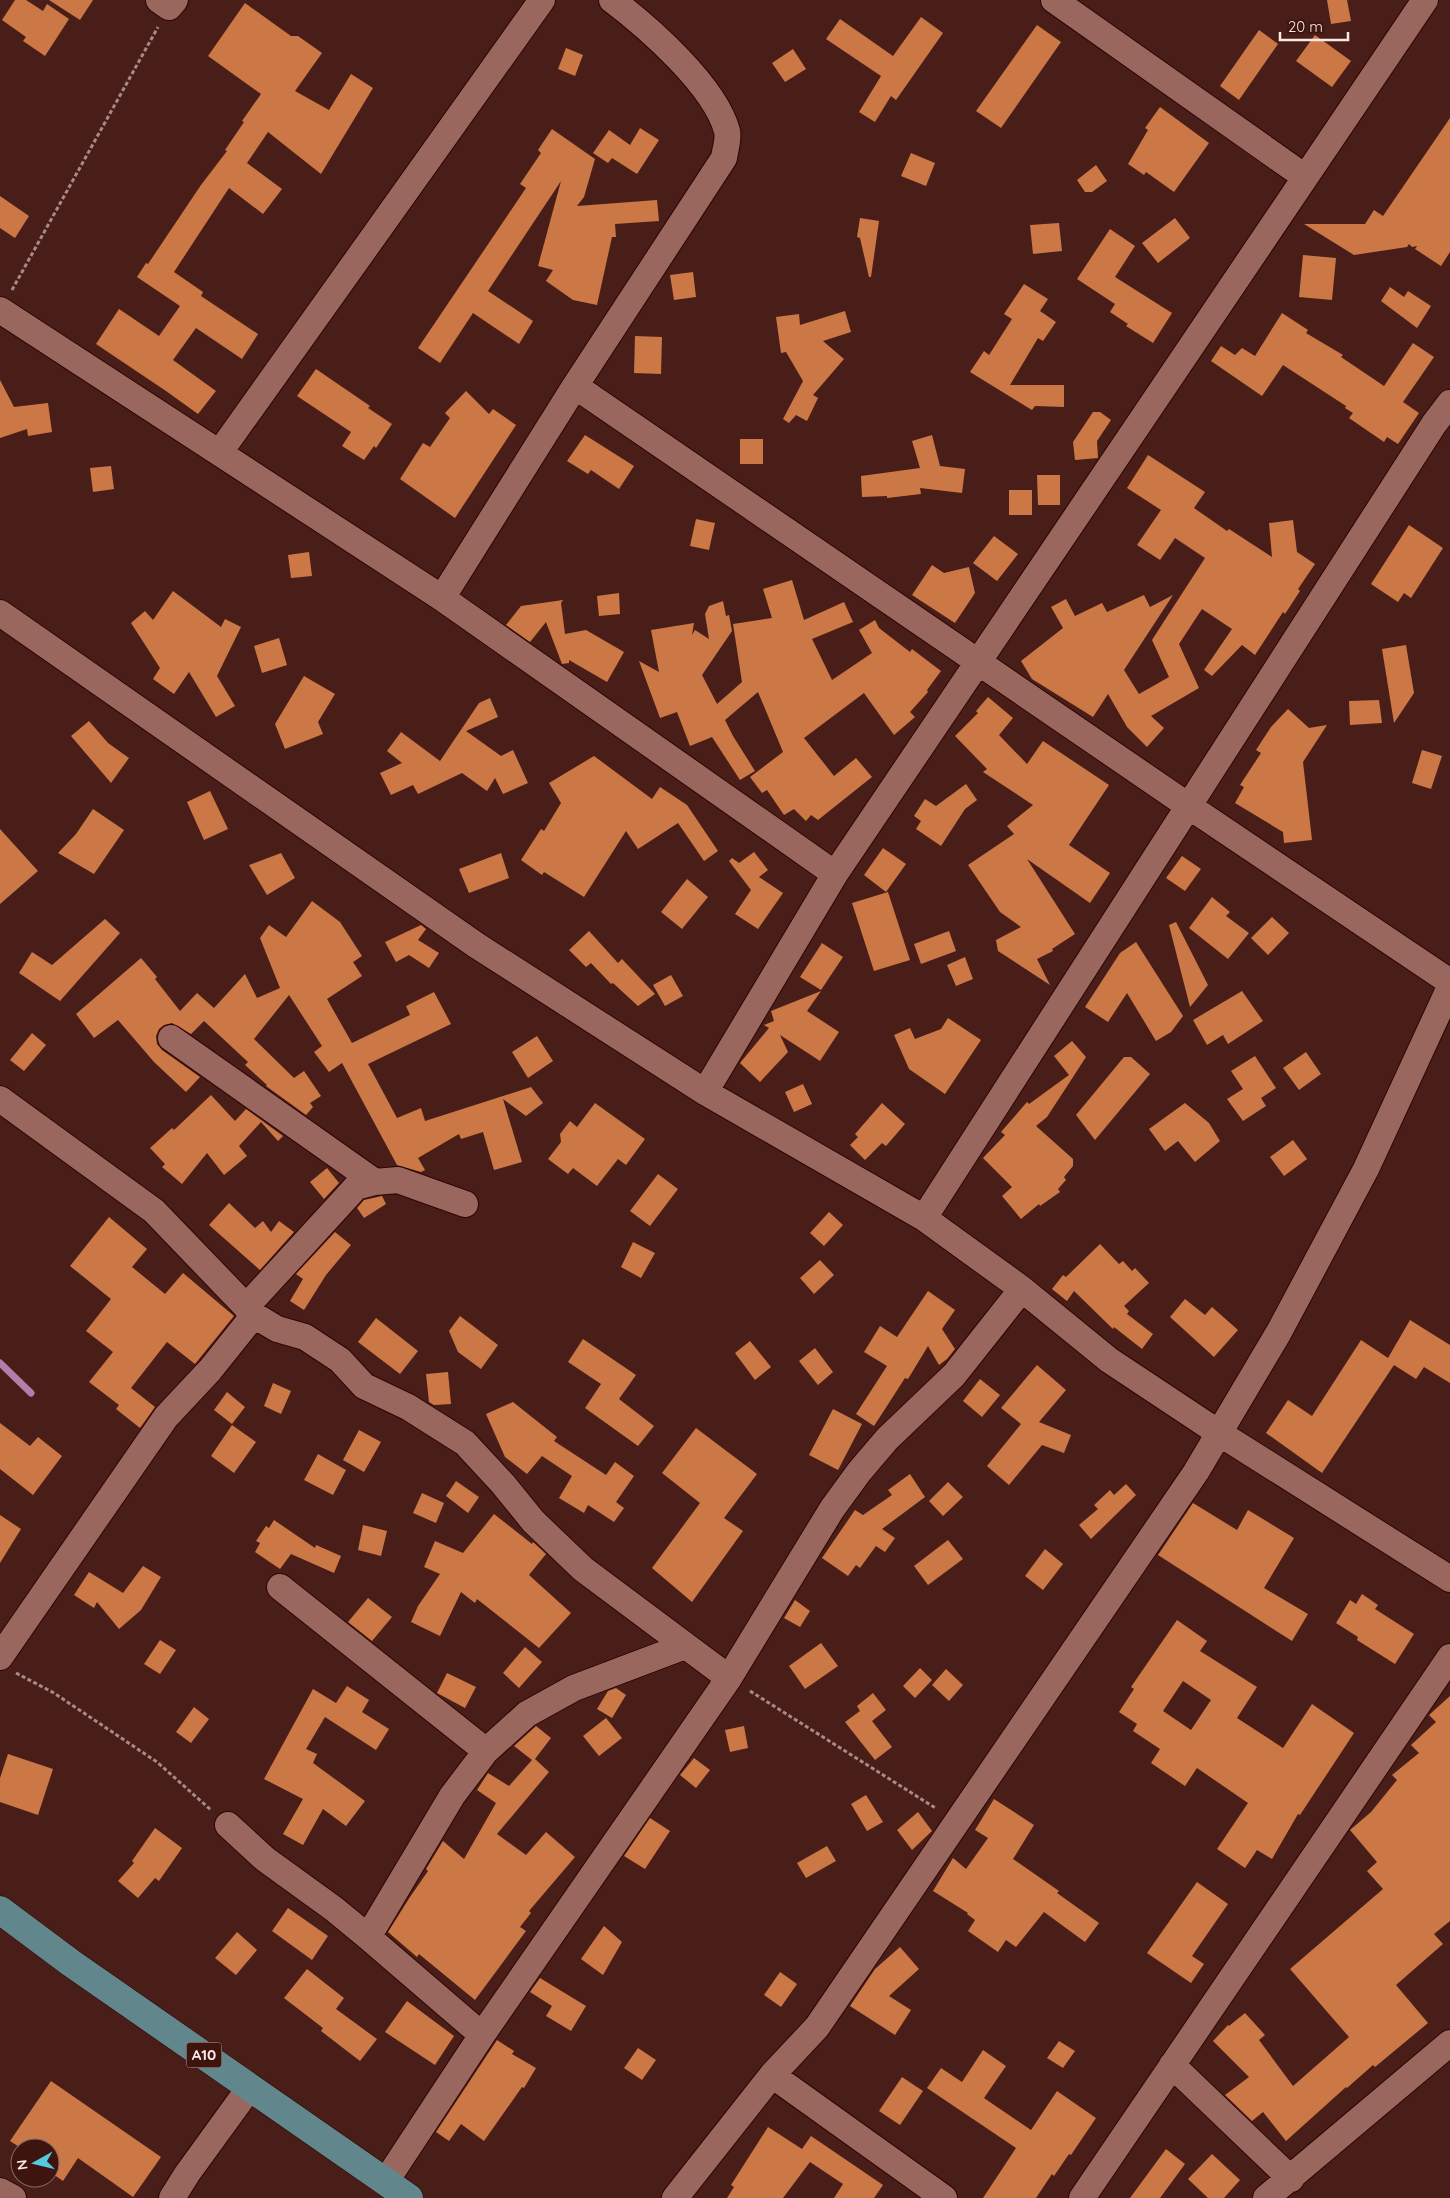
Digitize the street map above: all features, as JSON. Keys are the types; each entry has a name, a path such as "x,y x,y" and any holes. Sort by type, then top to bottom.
{"main road":[{"name":"A10","path":"0,1910 71,1963 409,2198"}],"street":[{"path":"220,452 542,0"},
{"path":"442,598 576,386 724,158 728,133 716,106 685,66 634,16 612,0"},
{"path":"1054,0 1305,177"},
{"path":"705,1092 835,874 1424,0"},
{"path":"0,310 442,598 835,874"},
{"path":"576,386 1190,807 1450,982"},
{"path":"924,1218 1190,807 1434,424 1450,403"},
{"path":"0,613 476,945 705,1092 924,1218 1022,1289 1109,1360 1219,1433 1450,1580"},
{"path":"675,2198 772,2075 817,2027 881,1936 956,1821 1196,1472 1279,1332 1366,1168 1450,987"},
{"path":"171,1038 376,1182"},
{"path":"0,1099 154,1211 250,1311 277,1329 305,1338 340,1360 364,1386 408,1407 465,1443 503,1484 533,1521 583,1569 728,1678"},
{"path":"1,1656 166,1417 210,1370 250,1311 356,1187 376,1182 398,1180 465,1204"},
{"path":"386,2181 482,2035 728,1678 818,1532 859,1472 887,1439 954,1375 1022,1289"},
{"path":"280,1587 486,1750"},
{"path":"368,1937 452,1796 486,1750 527,1714 574,1688 685,1646"},
{"path":"1082,2198 1450,1657"},
{"path":"228,1825 265,1859 334,1909 368,1937 482,2035"},
{"path":"1266,2198 1291,2179 1450,2043"},
{"path":"1172,2065 1291,2179"},
{"path":"772,2075 944,2198"},
{"path":"172,2198 186,2174 250,2087"},
{"path":"0,2191 13,2198"}],"path":[{"path":"0,310 168,2"},
{"path":"1,1656 10,1670 54,1693 157,1762 228,1825"},
{"path":"728,1678 956,1821"}],"building":[{"path":"15,0 26,0 43,11 47,4 69,19 45,56 23,41 26,37 2,20"},
{"path":"49,0 93,0 80,20"},
{"path":"1327,0 1347,0 1351,21 1331,24"},
{"path":"245,3 291,36 298,36 322,53 295,91 329,110 351,74 373,88 321,174 268,132 247,163 282,189 263,214 229,188 174,272 203,292 201,296 258,334 242,359 196,328 173,360 216,391 198,414 96,344 119,309 159,336 180,306 137,277 227,151 225,150 244,122 242,121 261,94 208,56"},
{"path":"921,17 943,33 896,100 891,96 875,122 859,112 881,76 826,39 840,19 893,56"},
{"path":"1037,25 1061,42 1001,128 976,111"},
{"path":"1259,30 1278,44 1239,100 1220,86"},
{"path":"1315,35 1351,61 1332,87 1296,61"},
{"path":"566,48 583,55 575,76 558,69"},
{"path":"793,49 806,69 785,82 772,63"},
{"path":"1160,107 1209,143 1174,192 1146,172 1144,175 1128,164 1148,130 1145,128"},
{"path":"1450,118 1450,252 1441,266 1415,249 1417,246 1412,247 1409,244 1407,247 1354,255 1304,224 1365,224 1374,210 1383,216"},
{"path":"640,128 659,140 637,174 612,158 608,163 593,153 609,130 630,145"},
{"path":"552,129 595,159 584,197 577,206 657,200 659,221 615,224 616,237 612,237 597,305 573,300 546,281 553,270 538,266 561,181 488,291 533,321 519,344 473,313 440,363 418,348 526,188 520,184 541,153 538,150"},
{"path":"911,153 935,163 926,186 901,176"},
{"path":"1096,165 1107,181 1092,192 1085,192 1077,180"},
{"path":"0,196 29,216 15,238 0,228"},
{"path":"860,218 879,221 871,277 869,277 860,238 857,237"},
{"path":"1175,218 1190,238 1158,263 1142,243"},
{"path":"1059,223 1062,251 1033,254 1030,225"},
{"path":"1110,229 1135,246 1115,277 1172,313 1153,343 1126,326 1128,324 1110,312 1115,304 1077,279"},
{"path":"1303,255 1336,258 1332,300 1299,297"},
{"path":"693,272 696,297 674,300 670,275"},
{"path":"1024,284 1048,299 1040,311 1056,322 1043,341 1038,338 1010,385 1064,385 1064,407 1035,406 1032,410 970,372 984,351 989,355 1012,319 1004,314"},
{"path":"1390,287 1404,297 1408,291 1431,306 1417,328 1381,301"},
{"path":"845,311 851,332 823,341 844,359 813,395 818,398 807,421 796,415 789,423 783,419 803,381 786,352 781,353 776,317 799,314 800,325"},
{"path":"1282,313 1308,330 1306,333 1343,355 1341,357 1384,386 1413,343 1434,357 1403,402 1419,413 1398,444 1387,437 1384,442 1349,418 1353,413 1345,408 1346,406 1283,365 1262,396 1211,361 1221,346 1235,355 1242,348 1255,356"},
{"path":"635,336 662,337 661,374 634,373"},
{"path":"316,369 370,406 368,408 392,424 376,448 374,446 364,460 342,446 351,432 297,396"},
{"path":"0,380 14,407 48,403 52,432 28,436 27,429 0,438"},
{"path":"466,391 489,414 493,409 516,425 455,518 400,479 423,443 430,447 450,418 445,413"},
{"path":"1093,412 1100,412 1111,420 1097,441 1098,458 1075,460 1073,442"},
{"path":"585,435 634,466 619,489 591,470 588,474 567,461"},
{"path":"932,435 940,466 965,469 962,493 920,488 921,494 887,498 887,496 862,497 861,476 920,468 912,441"},
{"path":"740,439 763,439 763,464 740,464"},
{"path":"1148,455 1205,492 1194,508 1227,531 1229,529 1272,557 1269,523 1293,520 1297,552 1315,564 1298,589 1300,591 1285,614 1283,612 1255,655 1242,645 1212,676 1204,670 1232,629 1202,609 1179,644 1199,688 1151,716 1164,728 1147,747 1127,727 1108,694 1093,717 1032,679 1021,661 1063,628 1051,607 1066,599 1075,616 1102,603 1107,612 1144,595 1150,607 1173,595 1124,670 1139,694 1169,677 1152,640 1205,558 1175,538 1160,560 1137,545 1161,510 1127,488"},
{"path":"111,466 114,489 93,492 90,468"},
{"path":"1037,475 1060,475 1060,505 1038,505"},
{"path":"1009,490 1032,490 1032,515 1009,515"},
{"path":"696,519 715,523 709,550 690,546"},
{"path":"1409,525 1443,548 1411,598 1404,593 1398,602 1371,584"},
{"path":"994,536 1018,554 997,581 973,563"},
{"path":"309,552 312,576 291,578 288,555"},
{"path":"932,565 944,573 969,567 975,593 955,623 912,595"},
{"path":"792,580 804,620 844,602 853,622 812,639 832,680 872,653 859,630 875,620 879,628 910,652 912,649 941,671 927,690 928,692 910,712 915,717 894,735 864,693 804,738 834,776 856,758 872,777 818,820 811,815 806,821 794,809 784,815 767,790 762,793 750,777 783,752 758,692 725,720 755,771 740,780 712,737 690,746 677,712 660,718 639,661 659,672 651,630 694,623 692,635 695,630 709,639 705,614 709,606 723,601 726,616 729,615 732,631 702,675 717,704 742,682 733,624 772,618 763,589"},
{"path":"173,591 221,627 225,619 241,627 217,676 235,706 216,717 189,672 174,694 153,679 160,668 131,623 145,611 153,620"},
{"path":"619,593 620,614 599,616 597,596"},
{"path":"563,600 561,603 565,634 586,630 624,652 607,682 569,660 569,663 562,664 546,622 530,642 506,625 521,606"},
{"path":"279,638 287,665 262,673 254,646"},
{"path":"1406,645 1414,693 1394,723 1382,649"},
{"path":"304,676 335,694 318,722 323,734 285,749 275,724"},
{"path":"988,697 1013,718 999,735 1027,764 1043,741 1109,785 1069,845 1110,873 1090,903 1027,859 1075,934 1052,949 1053,951 1037,959 1050,985 998,951 996,940 1021,927 1000,912 968,865 1014,834 1007,826 1033,805 983,772 987,769 955,736 978,713 976,711"},
{"path":"490,698 498,717 466,731 501,756 513,750 528,783 503,794 495,778 487,791 462,773 418,794 413,785 391,795 380,773 402,763 387,751 401,732 440,761 479,703"},
{"path":"1379,700 1382,723 1350,725 1349,701"},
{"path":"1288,709 1309,728 1327,725 1303,762 1312,840 1284,843 1283,832 1235,803 1244,787 1240,785 1261,753 1256,750 1271,727"},
{"path":"89,721 108,743 129,758 111,783 71,736"},
{"path":"1422,750 1442,756 1431,789 1412,783"},
{"path":"594,756 652,799 660,787 687,805 718,851 704,861 678,823 638,849 626,831 584,897 544,872 542,875 521,860 541,829 544,831 561,803 549,783"},
{"path":"966,784 977,800 965,809 941,846 916,829 921,821 914,816 925,799 936,806"},
{"path":"210,791 228,829 204,840 187,802"},
{"path":"93,809 124,830 94,874 58,853 76,834"},
{"path":"0,829 38,871 0,904"},
{"path":"883,848 906,864 886,892 864,875"},
{"path":"754,852 768,870 759,877 783,893 758,929 735,914 751,890 729,861 732,858 739,863"},
{"path":"281,853 295,878 267,895 249,865"},
{"path":"501,853 509,878 469,893 459,869"},
{"path":"1182,856 1201,869 1185,891 1166,878"},
{"path":"687,879 708,897 682,929 661,912"},
{"path":"888,892 910,960 874,971 852,903"},
{"path":"1212,897 1230,912 1226,916 1249,933 1228,959 1189,928"},
{"path":"312,901 340,922 362,956 353,962 362,976 327,999 352,1043 410,1015 406,1006 434,992 451,1024 368,1064 397,1118 421,1108 425,1121 531,1087 543,1103 526,1116 503,1099 522,1162 494,1170 483,1132 461,1139 459,1134 418,1158 425,1170 421,1172 397,1165 342,1063 329,1072 314,1052 322,1046 289,995 254,1039 294,1078 304,1071 321,1096 310,1103 313,1107 306,1115 266,1086 245,1065 248,1062 204,1021 191,1034 172,1023 164,1025 159,1029 156,1036 157,1044 162,1050 200,1077 186,1092 154,1062 118,1020 94,1038 76,1014 141,958 157,977 155,979 180,1011 197,993 214,1008 245,974 257,998 280,988 260,938 269,925 286,937"},
{"path":"1272,917 1289,933 1268,955 1251,938"},
{"path":"105,919 120,933 60,1001 19,973 32,952 52,965"},
{"path":"1176,922 1208,985 1190,1007 1169,925"},
{"path":"421,925 426,929 418,940 439,953 429,968 409,955 396,962 385,942"},
{"path":"589,931 618,963 622,959 655,994 638,1006 613,983 611,984 591,963 586,967 569,950"},
{"path":"949,931 956,951 921,964 914,944"},
{"path":"1136,942 1183,1016 1171,1032 1156,1041 1127,993 1108,1022 1085,1007 1120,953"},
{"path":"822,943 843,957 821,990 800,977"},
{"path":"965,957 973,979 956,986 947,965"},
{"path":"671,975 683,996 665,1006 653,985"},
{"path":"821,991 807,1011 839,1032 820,1061 780,1035 788,1052 760,1082 740,1063 769,1028 764,1025 774,1021 771,1011"},
{"path":"1242,991 1263,1021 1228,1044 1223,1035 1207,1045 1193,1020"},
{"path":"948,1018 981,1040 945,1094 909,1069 894,1035 910,1028 915,1039 941,1029"},
{"path":"32,1033 46,1045 24,1071 10,1060"},
{"path":"537,1036 553,1061 528,1078 512,1052"},
{"path":"1072,1041 1086,1057 1047,1117 1036,1126 1073,1159 1073,1166 1064,1177 1066,1180 1058,1189 1060,1192 1040,1206 1039,1204 1021,1219 1002,1196 1012,1187 983,1158 1005,1135 1001,1132 1027,1102 1029,1104 1069,1075 1054,1056"},
{"path":"1306,1052 1321,1074 1299,1090 1283,1068"},
{"path":"1255,1056 1276,1088 1261,1098 1266,1106 1243,1121 1227,1099 1243,1089 1231,1071"},
{"path":"1124,1057 1131,1057 1150,1074 1095,1140 1076,1115"},
{"path":"803,1084 812,1104 794,1112 785,1092"},
{"path":"211,1095 235,1121 246,1109 283,1136 278,1141 261,1122 239,1146 247,1156 224,1175 207,1153 182,1184 162,1167 165,1164 150,1148 172,1128 174,1130"},
{"path":"595,1103 645,1139 626,1165 618,1159 597,1186 573,1168 568,1174 548,1159 561,1142 560,1134 570,1121 577,1127"},
{"path":"882,1103 905,1124 886,1146 882,1143 865,1160 850,1145 858,1137 855,1134"},
{"path":"1185,1103 1209,1123 1220,1141 1195,1162 1178,1141 1165,1151 1149,1129"},
{"path":"1293,1140 1307,1159 1284,1176 1270,1157"},
{"path":"327,1168 339,1183 324,1199 310,1182"},
{"path":"658,1174 678,1189 650,1226 630,1211"},
{"path":"382,1196 386,1204 364,1218 357,1208 364,1200"},
{"path":"229,1203 255,1228 263,1221 271,1232 279,1221 294,1232 260,1270 209,1225"},
{"path":"829,1212 843,1225 824,1246 810,1233"},
{"path":"109,1217 147,1249 132,1267 165,1294 183,1273 234,1316 195,1364 167,1342 131,1388 155,1407 140,1428 116,1409 119,1405 89,1382 113,1352 86,1331 111,1299 70,1266"},
{"path":"335,1232 351,1245 326,1275 304,1310 290,1301 303,1279 296,1274"},
{"path":"633,1242 655,1253 641,1278 621,1267"},
{"path":"1100,1244 1119,1264 1123,1261 1132,1271 1135,1268 1149,1283 1124,1306 1129,1311 1127,1314 1153,1334 1142,1349 1114,1327 1113,1329 1074,1291 1067,1301 1052,1289 1063,1275 1066,1277"},
{"path":"820,1260 834,1275 814,1294 800,1278"},
{"path":"928,1291 955,1310 942,1329 955,1349 939,1365 928,1346 908,1379 905,1378 874,1426 856,1414 887,1366 864,1352 880,1326 897,1337"},
{"path":"1185,1299 1205,1315 1212,1307 1238,1330 1214,1357 1170,1317"},
{"path":"460,1316 498,1345 481,1369 458,1352 449,1331"},
{"path":"376,1318 418,1351 400,1374 358,1342"},
{"path":"1410,1320 1450,1345 1450,1383 1424,1367 1416,1379 1394,1365 1322,1473 1266,1433 1288,1400 1312,1416 1361,1340 1388,1358"},
{"path":"583,1339 636,1375 619,1399 654,1426 638,1446 585,1408 601,1384 568,1362"},
{"path":"750,1341 771,1367 755,1380 735,1353"},
{"path":"815,1348 833,1372 818,1385 799,1361"},
{"path":"1037,1365 1066,1390 1039,1422 1071,1435 1064,1453 1042,1445 1009,1485 987,1466 1021,1424 1001,1408"},
{"path":"448,1372 451,1404 434,1405 429,1402 426,1374"},
{"path":"980,1379 1000,1395 982,1417 963,1401"},
{"path":"273,1383 291,1391 281,1414 264,1406"},
{"path":"227,1392 245,1407 232,1424 214,1410"},
{"path":"513,1402 557,1437 554,1441 606,1475 615,1462 634,1476 616,1502 624,1508 614,1522 588,1505 584,1513 559,1498 572,1476 542,1456 527,1474 505,1457 486,1414"},
{"path":"833,1409 862,1424 838,1470 809,1455"},
{"path":"0,1423 30,1446 38,1437 62,1456 33,1495 0,1469"},
{"path":"232,1425 256,1442 234,1473 211,1456"},
{"path":"696,1428 757,1474 724,1518 743,1531 692,1602 652,1568 700,1503 662,1473"},
{"path":"359,1430 381,1442 364,1472 343,1460"},
{"path":"318,1454 346,1470 333,1495 304,1480"},
{"path":"910,1474 925,1497 882,1529 895,1538 885,1552 876,1546 860,1568 856,1565 848,1576 822,1558 855,1510 863,1515 892,1495 888,1490"},
{"path":"456,1481 479,1497 468,1513 446,1496"},
{"path":"948,1482 963,1497 943,1516 929,1501"},
{"path":"1126,1484 1136,1495 1091,1539 1079,1525 1098,1509 1094,1505 1110,1490 1114,1495"},
{"path":"422,1493 444,1503 436,1523 413,1513"},
{"path":"1193,1503 1237,1530 1248,1510 1294,1538 1264,1588 1308,1614 1292,1641 1158,1555"},
{"path":"494,1514 532,1544 533,1542 546,1554 529,1575 571,1613 539,1648 477,1599 475,1603 461,1592 440,1636 411,1622 418,1606 440,1574 424,1567 435,1541 463,1553"},
{"path":"0,1515 21,1529 0,1563"},
{"path":"274,1520 315,1548 316,1545 341,1556 334,1573 291,1554 280,1569 255,1552 260,1543 256,1541 266,1526 269,1528"},
{"path":"363,1525 387,1531 381,1556 358,1550"},
{"path":"948,1540 963,1559 928,1585 914,1566"},
{"path":"1045,1549 1063,1564 1043,1590 1025,1576"},
{"path":"143,1566 161,1577 141,1610 119,1629 97,1602 94,1608 74,1595 89,1572 123,1593"},
{"path":"1362,1594 1378,1605 1375,1609 1414,1634 1395,1664 1357,1640 1358,1637 1336,1623 1350,1600 1356,1604"},
{"path":"368,1598 392,1617 372,1641 348,1622"},
{"path":"795,1600 810,1611 800,1627 784,1618"},
{"path":"1177,1620 1207,1641 1200,1651 1257,1687 1237,1718 1283,1748 1312,1704 1354,1733 1300,1815 1298,1814 1272,1859 1257,1850 1245,1868 1217,1849 1248,1803 1197,1768 1185,1786 1151,1763 1160,1749 1133,1731 1137,1724 1119,1712 1134,1689 1131,1687","holes":["1183,1681 1211,1700 1191,1730 1163,1711"]},
{"path":"160,1640 176,1650 160,1674 144,1664"},
{"path":"821,1643 838,1666 805,1689 789,1666"},
{"path":"525,1647 542,1662 519,1688 503,1673"},
{"path":"920,1668 932,1680 915,1698 903,1686"},
{"path":"946,1669 963,1685 949,1701 932,1685"},
{"path":"447,1673 476,1687 465,1708 437,1693"},
{"path":"347,1686 369,1700 362,1712 389,1729 376,1750 325,1717 306,1749 317,1754 313,1763 365,1801 346,1826 323,1809 303,1845 283,1834 303,1799 264,1779 313,1689 336,1703"},
{"path":"616,1688 626,1695 612,1718 597,1709 608,1691"},
{"path":"873,1693 886,1710 872,1721 892,1747 875,1760 845,1722 860,1711 857,1706"},
{"path":"1450,1696 1450,1921 1434,1934 1443,1944 1396,1985 1428,2023 1375,2067 1373,2065 1346,2087 1286,2141 1263,2112 1252,2121 1225,2095 1249,2077 1213,2041 1228,2025 1245,2013 1265,2035 1259,2040 1293,2086 1349,2037 1290,1969 1383,1889 1367,1871 1377,1862 1350,1830 1371,1812 1397,1780 1392,1775 1419,1753 1411,1745 1436,1722 1429,1715"},
{"path":"194,1707 209,1719 191,1743 176,1732"},
{"path":"606,1718 622,1738 599,1756 583,1736"},
{"path":"536,1726 551,1738 535,1759 549,1772 497,1834 526,1855 546,1832 575,1857 529,1911 531,1913 520,1927 526,1931 475,2000 419,1954 417,1957 388,1932 428,1871 426,1869 443,1841 464,1859 496,1803 477,1790 488,1773 509,1786 532,1760 514,1746"},
{"path":"744,1726 748,1748 730,1752 725,1730"},
{"path":"8,1754 53,1769 38,1815 0,1802 0,1778"},
{"path":"694,1758 710,1770 696,1788 680,1775"},
{"path":"866,1795 883,1822 867,1831 851,1804"},
{"path":"994,1799 1034,1825 1013,1859 1059,1891 1057,1893 1099,1923 1085,1942 1044,1912 1016,1947 1006,1940 998,1952 968,1931 975,1920 968,1913 933,1891 953,1858 966,1869 988,1838 975,1830"},
{"path":"918,1812 932,1831 912,1850 897,1830"},
{"path":"650,1818 670,1831 645,1869 624,1856"},
{"path":"155,1828 182,1848 159,1881 155,1878 138,1898 118,1881 134,1863 132,1861"},
{"path":"827,1846 836,1861 806,1878 797,1863"},
{"path":"1197,1882 1228,1904 1192,1956 1204,1964 1191,1983 1147,1953"},
{"path":"288,1908 328,1936 312,1960 272,1931"},
{"path":"604,1926 622,1942 603,1975 581,1959"},
{"path":"237,1932 257,1950 236,1975 215,1958"},
{"path":"900,1947 919,1969 889,1996 911,2010 895,2035 850,2006 875,1969"},
{"path":"307,1969 344,1998 336,2009 377,2039 360,2061 321,2031 323,2028 284,1998"},
{"path":"780,1972 797,1984 781,2007 764,1995"},
{"path":"540,1978 586,2006 571,2031 546,2016 552,2006 530,1992"},
{"path":"407,2001 454,2036 435,2065 385,2032"},
{"path":"497,2040 514,2051 512,2054 536,2068 524,2088 522,2087 484,2141 461,2124 449,2141 436,2132"},
{"path":"1059,2041 1075,2051 1063,2068 1047,2058"},
{"path":"638,2048 656,2060 642,2080 624,2068"},
{"path":"983,2050 1006,2066 984,2098 1031,2130 1057,2091 1096,2118 1071,2155 1069,2154 1054,2176 1052,2174 1036,2198 983,2198 1016,2148 927,2088 941,2068 962,2082"},
{"path":"902,2077 923,2091 900,2125 879,2111"},
{"path":"51,2081 161,2157 133,2197 78,2158 63,2181 60,2179 60,2138 12,2138"},
{"path":"768,2127 802,2149 811,2136 883,2185 874,2198 834,2198 843,2184 810,2162 783,2198 727,2198 734,2187 731,2185"},
{"path":"1166,2149 1185,2164 1160,2198 1130,2198"},
{"path":"1212,2154 1240,2180 1224,2198 1208,2198 1188,2179"}],"waterway":[{"path":"0,1363 31,1393"}]}
